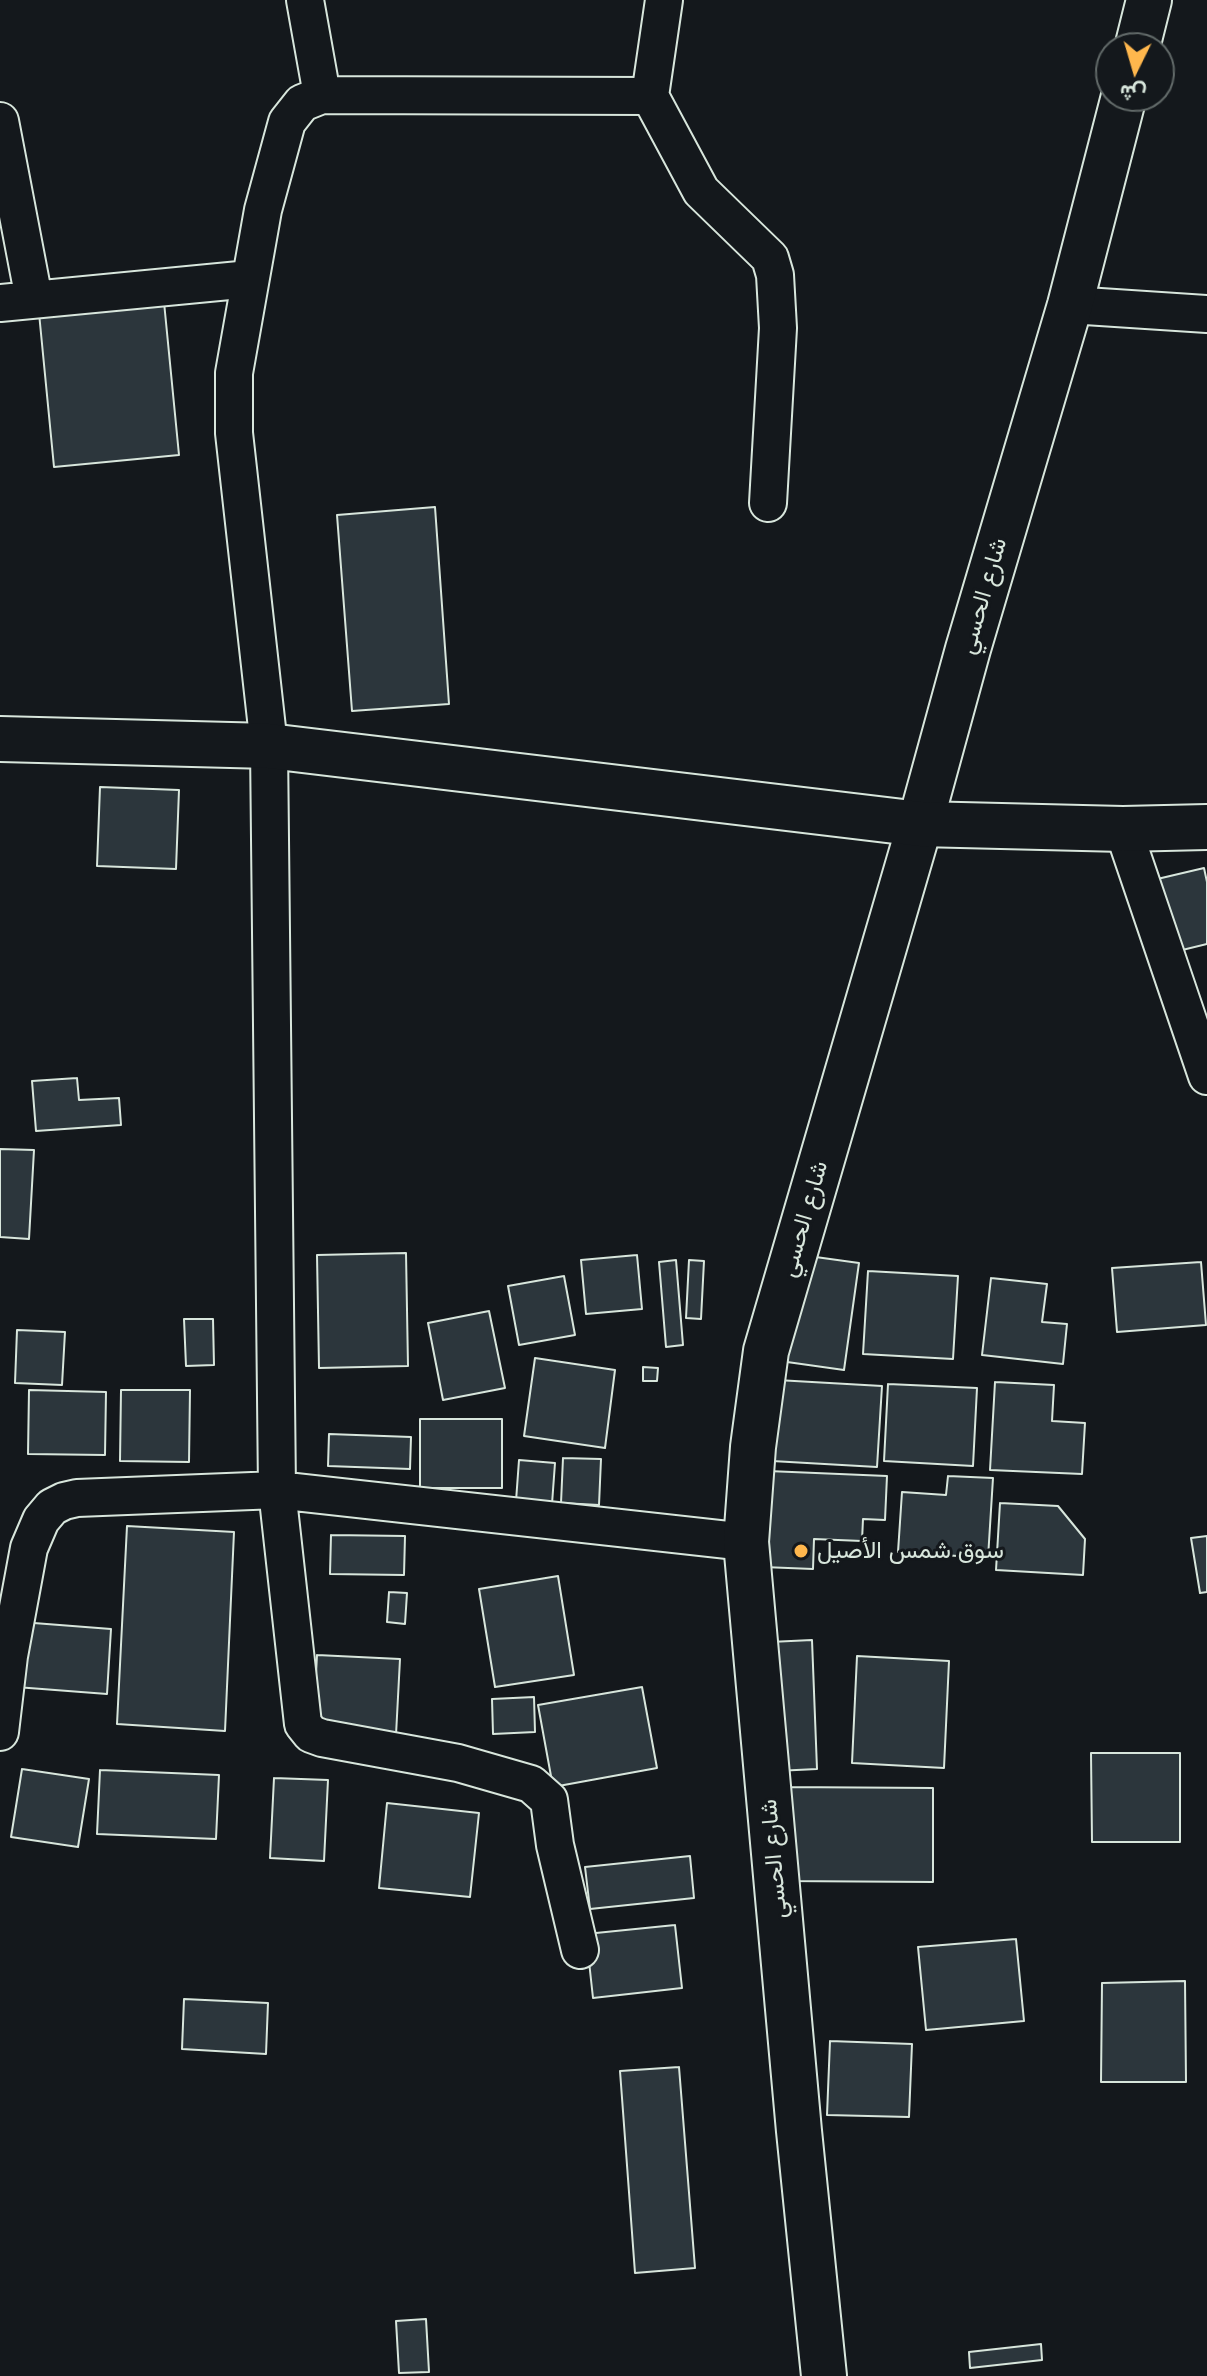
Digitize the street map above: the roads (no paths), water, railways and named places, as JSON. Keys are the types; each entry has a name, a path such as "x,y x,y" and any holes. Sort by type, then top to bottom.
{"street":[{"path":"305,0 322,95"},
{"path":"664,0 650,96 701,191 770,258 775,275 778,328 768,503"},
{"path":"1141,32 1149,0"},
{"path":"580,1950 555,1845 549,1800 531,1784 458,1763 322,1738 311,1734 303,1724 277,1490 269,746 234,433 234,373 263,210 287,122 302,103 322,95 650,96"},
{"name":"شارع الحسي","path":"824,2376 746,1542 753,1447 766,1351 1070,305 1120,112"},
{"path":"0,121 17,301 250,279"},
{"path":"1070,305 1207,314"},
{"path":"0,739 269,746 920,824 1123,829 1207,827"},
{"path":"1123,829 1200,1038 1207,1076"},
{"path":"0,1732 5,1656 29,1548 41,1520 52,1507 77,1498 277,1490 746,1542"}],"place":[{"name":"سوق شمس الأصيل","path":"801,1551"}]}
